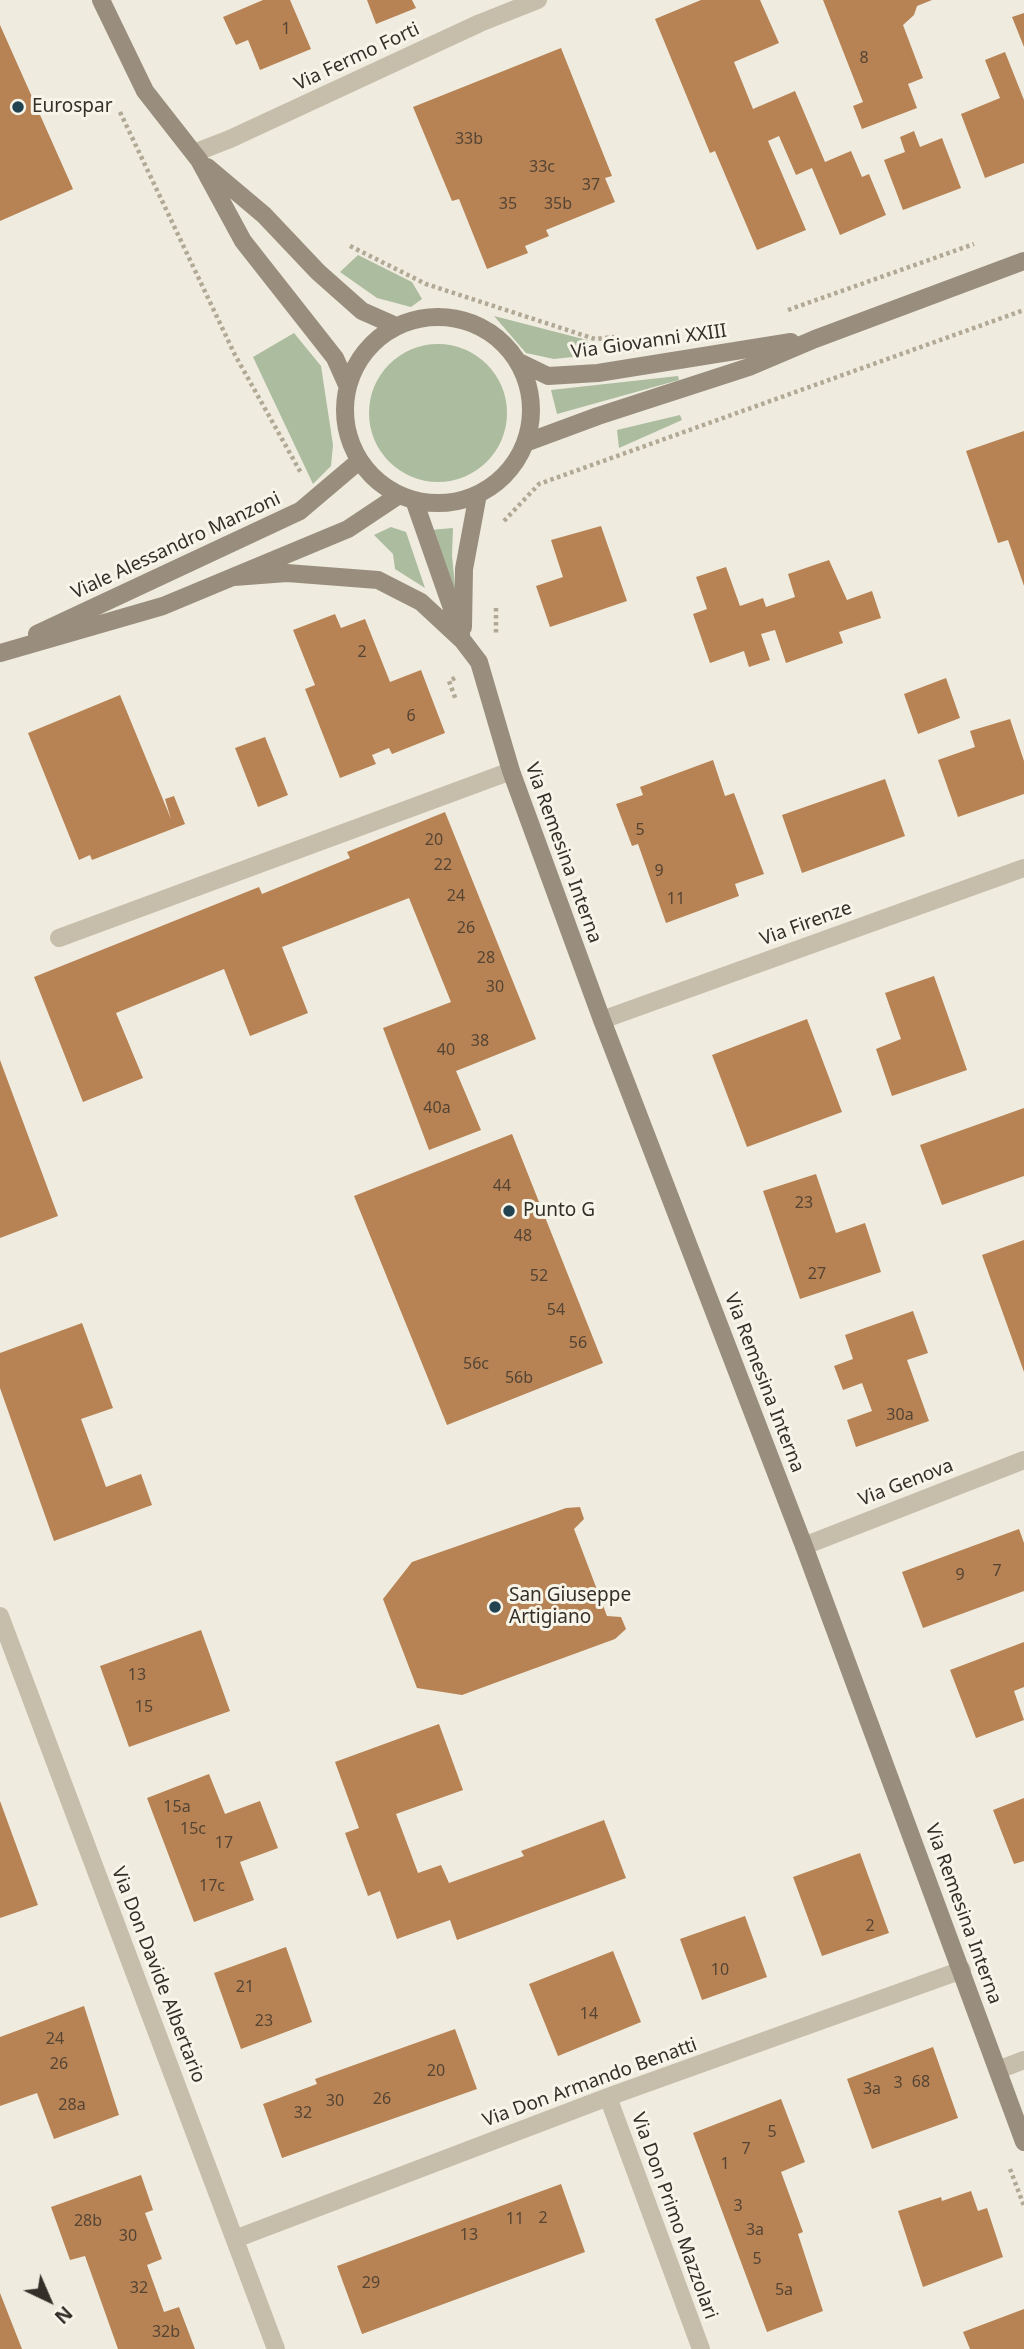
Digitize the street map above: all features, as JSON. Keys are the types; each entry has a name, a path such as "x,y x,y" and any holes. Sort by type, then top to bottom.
{"street":[{"path":"101,0 145,90 197,156 243,241 335,358 347,385"},
{"name":"Via Fermo Forti","path":"197,156 480,23 538,0"},
{"path":"197,156 264,215 318,272 362,311 396,326"},
{"name":"Via Giovanni XXIII","path":"525,443 598,416 749,367 815,339 1024,261"},
{"path":"433,316 471,322 503,342 521,365 531,408 525,443 505,474 478,494 447,503 407,498 371,476 359,461 345,424 347,385 365,351 396,326 433,316"},
{"name":"Via Giovanni XXIII","path":"521,365 548,376 598,373 815,339"},
{"name":"Viale Alessandro Manzoni","path":"0,652 300,511 317,500 359,461"},
{"path":"463,641 464,569 478,494"},
{"name":"Viale Alessandro Manzoni","path":"0,652 163,606 348,529 407,498"},
{"name":"Via Remesina Interna","path":"407,498 463,641"},
{"name":"Via Remesina Interna","path":"234,577 287,573 378,580 421,602 463,641 479,662 510,771 602,1020 804,1546 1024,2142"},
{"path":"59,938 510,771"},
{"name":"Via Firenze","path":"602,1020 1024,868"},
{"name":"Via Genova","path":"804,1546 1024,1460"},
{"name":"Via Don Davide Albertario","path":"0,1616 276,2349"},
{"name":"Via Don Armando Benatti","path":"235,2239 608,2097 962,1970"},
{"path":"998,2070 1024,2060"},
{"name":"Via Don Primo Mazzolari","path":"608,2097 701,2349"}],"path":[{"path":"120,110 236,355 317,500"},
{"path":"782,313 986,240"},
{"path":"350,246 426,284 595,339"},
{"path":"499,527 540,484 1024,310"},
{"path":"495,602 495,640"}],"green space":[{"path":"358,255 412,282 422,299 411,307 377,298 340,272"},
{"path":"494,316 587,340 591,355 554,359 526,353"},
{"path":"294,333 321,366 333,445 331,466 313,484 253,357"},
{"path":"673,334 672,345 610,355 609,340"},
{"path":"438,344 464,349 487,364 502,387 507,413 502,439 487,462 464,477 438,482 412,477 389,462 374,439 369,413 374,387 389,364 412,349"},
{"path":"678,376 679,380 557,414 551,390"},
{"path":"680,415 682,420 619,448 617,430"},
{"path":"391,527 406,532 425,588 395,569 393,554 374,535"},
{"path":"453,528 452,556 458,616 430,530"}],"building":[{"path":"263,0 290,0 311,49 260,70 248,40 236,45 223,17"},
{"path":"367,0 412,0 416,8 376,24"},
{"path":"701,0 760,0 779,43 734,62 753,109 795,91 825,162 851,151 862,177 869,174 886,215 840,235 812,168 796,175 779,136 768,141 806,230 757,250 715,151 710,153 655,19"},
{"path":"823,0 932,0 917,6 914,15 903,25 923,78 908,84 917,108 862,129 853,106 863,102"},
{"path":"1024,13 1024,47 1012,17"},
{"name":"Eurospar","path":"0,25 73,189 0,221"},
{"path":"561,48 612,176 605,178 615,202 546,230 549,236 525,246 528,253 487,269 459,199 452,201 413,107"},
{"path":"1005,52 1024,100 1024,163 985,178 961,114 1000,98 985,60"},
{"path":"914,131 920,147 942,138 961,188 903,210 884,160 905,152 900,137"},
{"path":"1024,431 1024,586 1008,540 998,543 966,451"},
{"path":"601,526 627,601 550,627 536,586 563,577 551,540"},
{"path":"829,560 847,600 872,591 881,618 839,632 843,643 786,663 775,630 761,634 770,660 749,667 744,651 710,663 693,614 707,609 696,577 726,567 740,606 763,598 766,607 795,597 788,574"},
{"path":"335,614 341,628 365,619 390,682 421,670 445,733 392,754 389,748 372,755 376,764 340,778 305,689 315,685 293,630"},
{"path":"946,678 960,718 918,734 904,694"},
{"path":"120,695 171,819 165,799 174,796 185,824 92,860 90,855 79,860 28,733"},
{"path":"1010,719 1024,761 1024,794 958,817 938,760 975,747 970,731"},
{"path":"265,737 288,795 258,807 235,748"},
{"path":"713,760 725,796 734,793 764,874 735,884 739,896 666,923 638,844 632,846 616,804 643,795 640,787"},
{"path":"885,779 905,836 802,873 782,815"},
{"path":"445,812 536,1039 456,1071 481,1130 429,1150 383,1028 451,1002 409,898 282,947 308,1013 250,1036 224,969 116,1013 143,1078 83,1102 34,977 259,887 262,894 350,858 347,852"},
{"path":"934,976 967,1070 892,1096 876,1049 901,1039 885,993"},
{"path":"807,1019 842,1112 747,1147 712,1055"},
{"path":"0,1060 58,1216 0,1238"},
{"path":"1024,1108 1024,1176 942,1205 920,1145"},
{"path":"512,1134 603,1363 447,1425 354,1196"},
{"path":"816,1174 836,1233 865,1223 881,1272 800,1299 763,1191"},
{"path":"1024,1240 1024,1372 982,1255"},
{"path":"913,1311 928,1353 907,1360 929,1421 856,1447 847,1420 872,1411 862,1383 843,1390 834,1366 853,1359 845,1335"},
{"path":"82,1323 113,1408 81,1419 106,1487 141,1474 152,1505 54,1541 0,1388 0,1353"},
{"name":"San Giuseppe Artigiano","path":"580,1507 584,1519 574,1529 607,1616 621,1617 626,1629 615,1639 462,1695 417,1688 383,1599 412,1562 566,1508"},
{"path":"1019,1529 1024,1543 1024,1591 923,1628 902,1572"},
{"path":"201,1630 230,1711 129,1747 100,1666"},
{"path":"1024,1642 1024,1687 1014,1691 1024,1720 976,1738 950,1670"},
{"path":"439,1724 463,1790 396,1814 418,1873 441,1865 449,1883 524,1856 521,1851 604,1820 626,1878 457,1940 450,1920 397,1939 380,1891 368,1896 345,1833 359,1828 335,1762"},
{"path":"209,1774 225,1814 260,1801 278,1848 240,1862 254,1900 194,1922 147,1798"},
{"path":"1024,1798 1024,1861 1014,1864 993,1810"},
{"path":"0,1801 38,1905 0,1918"},
{"path":"860,1853 889,1933 822,1956 793,1877"},
{"path":"745,1916 767,1977 702,2000 680,1939"},
{"path":"286,1947 312,2022 241,2049 214,1973"},
{"path":"613,1951 641,2022 558,2056 529,1984"},
{"path":"84,2006 119,2115 54,2139 37,2093 0,2106 0,2037"},
{"path":"455,2029 477,2089 282,2158 263,2104 317,2084 315,2079"},
{"path":"933,2047 958,2118 872,2149 847,2079"},
{"path":"781,2099 805,2162 781,2172 803,2232 798,2234 823,2311 767,2332 693,2133"},
{"path":"141,2175 153,2210 145,2213 162,2259 147,2265 164,2312 179,2307 195,2349 118,2349 85,2256 70,2260 51,2207"},
{"path":"561,2184 585,2252 362,2334 337,2266"},
{"path":"971,2191 978,2211 987,2208 1003,2257 923,2287 898,2211 941,2197 942,2201"},
{"path":"0,2293 22,2349 0,2349"},
{"path":"1024,2309 1024,2349 970,2349 963,2332"}],"place":[{"name":"Eurospar","path":"18,107"},
{"name":"Punto G","path":"509,1211"},
{"name":"San Giuseppe Artigiano","path":"495,1607"}]}
